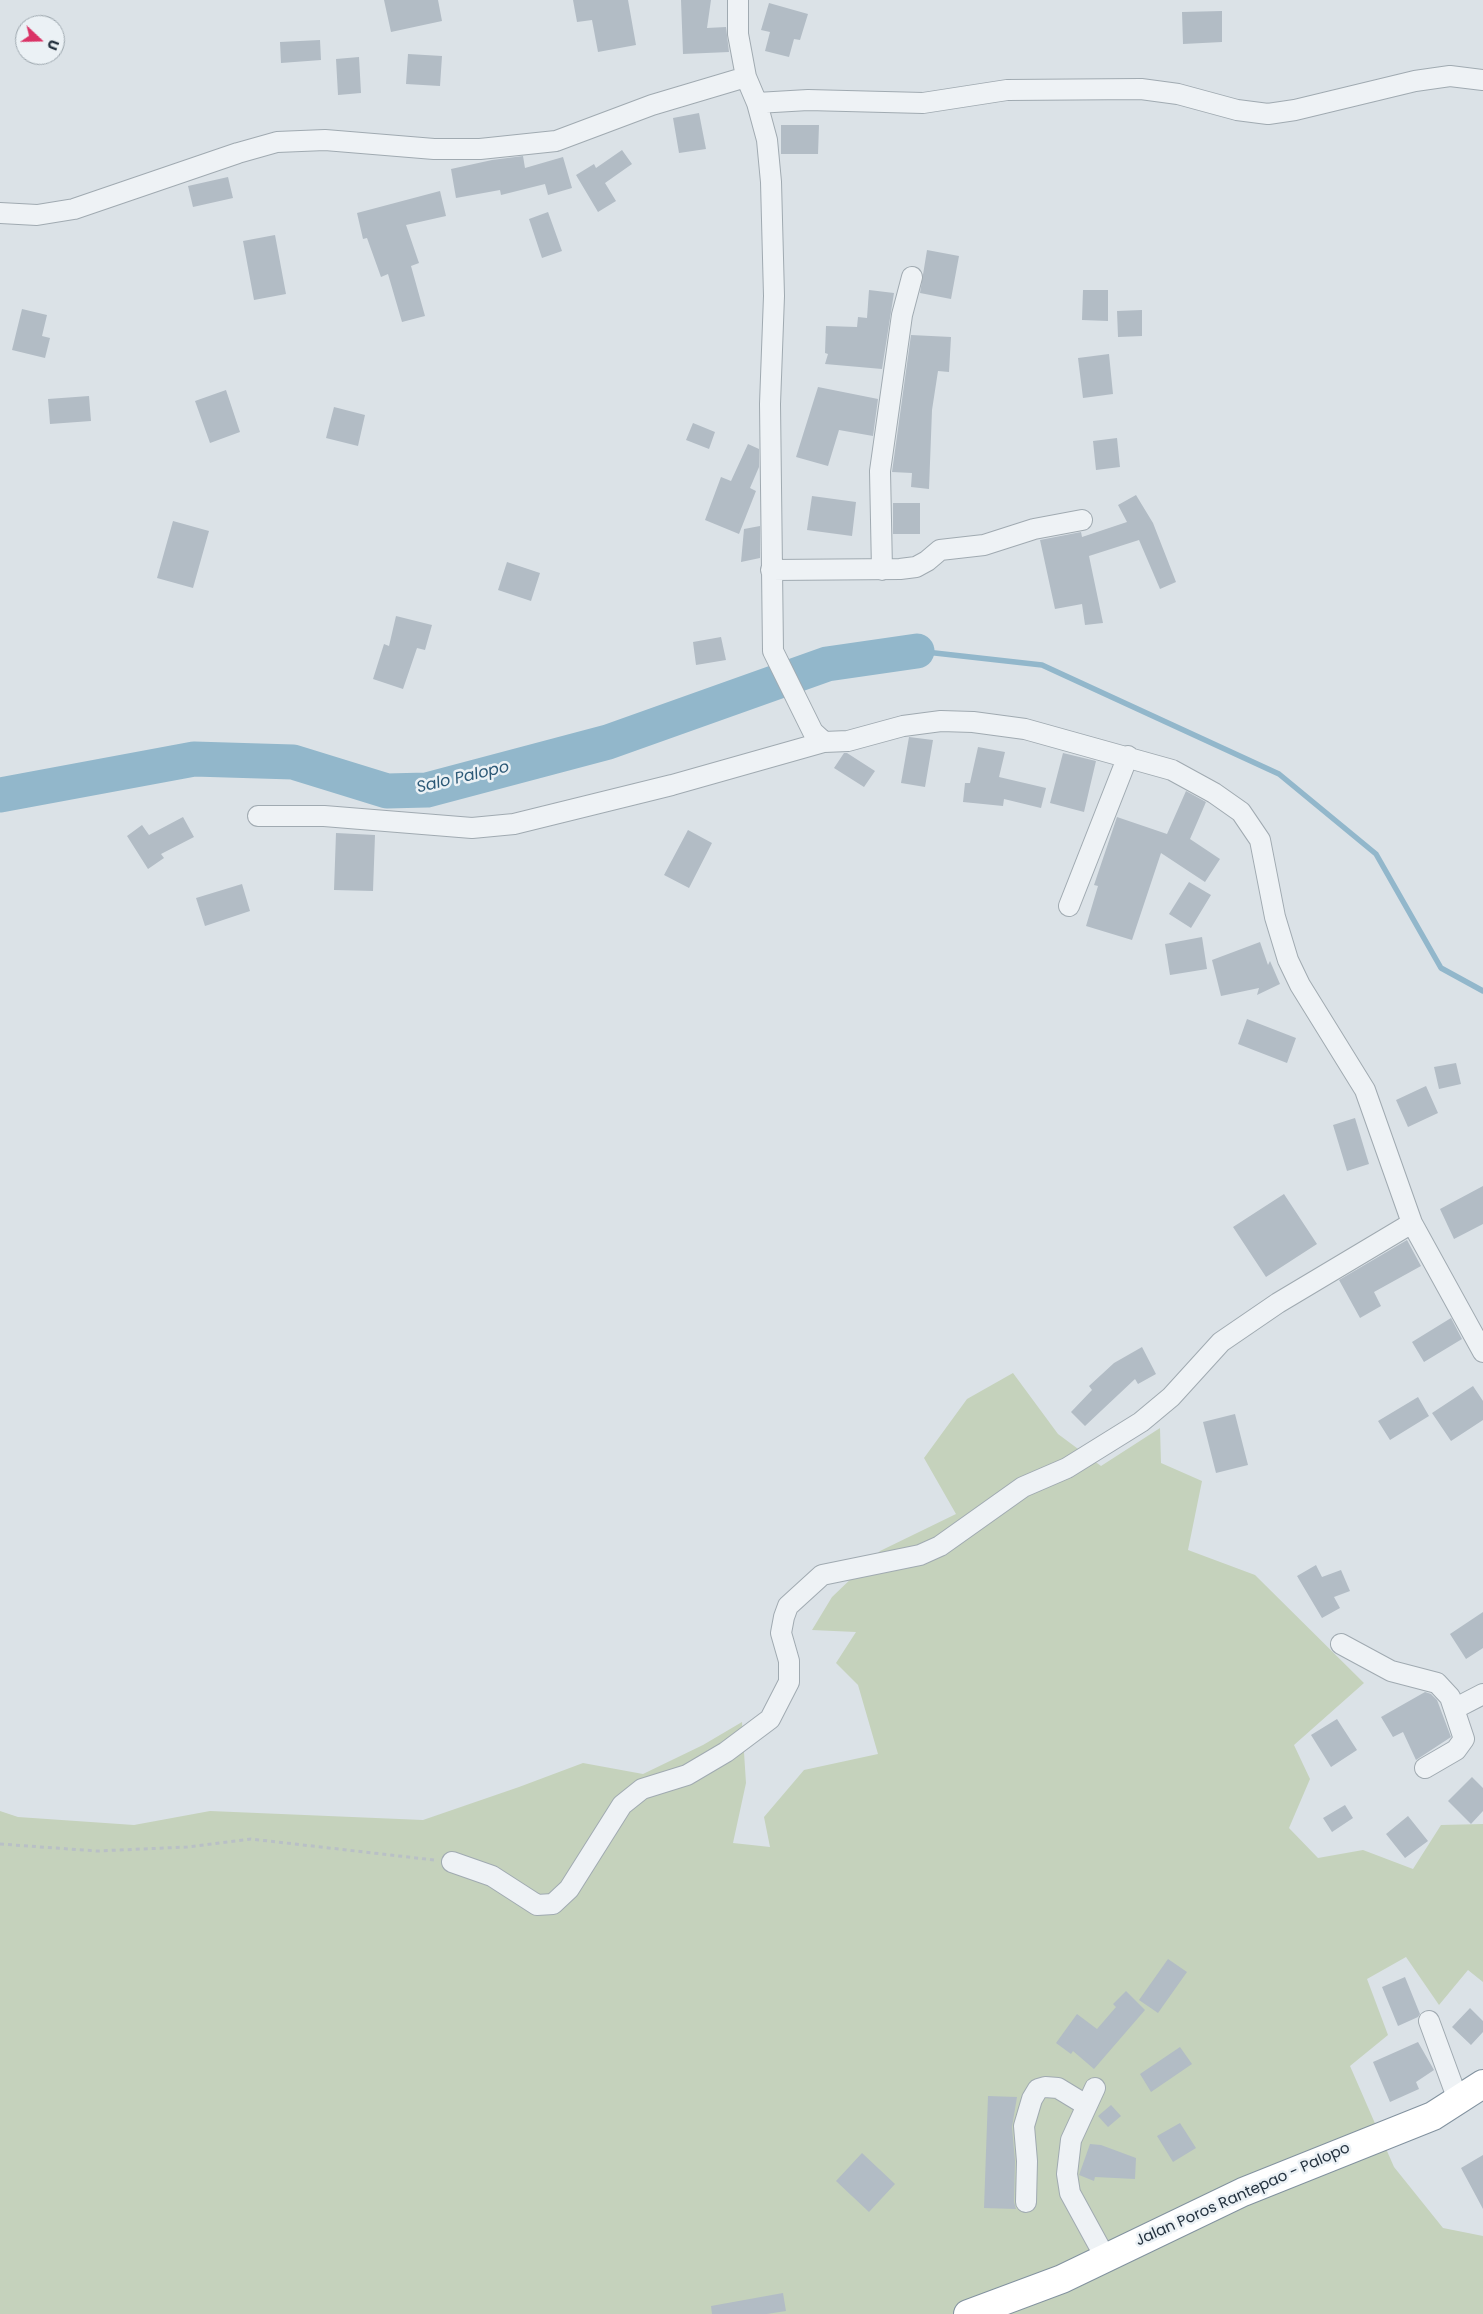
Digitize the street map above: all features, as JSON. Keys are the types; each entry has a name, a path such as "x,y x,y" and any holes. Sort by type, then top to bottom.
{"highway":[{"name":"Jalan Poros Rantepao - Palopo","path":"968,2314 1004,2307 1243,2192 1433,2116 1483,2084"}],"street":[{"path":"738,0 738,34 746,77 757,103 767,140 772,210 774,296 770,404 773,504 771,570 773,651 818,737"},
{"path":"757,103 808,100 923,103 1007,90 1141,89 1178,94 1236,110 1268,114 1295,110 1415,81 1450,76 1483,80"},
{"path":"0,213 37,215 74,209 238,153 278,142 325,140 434,149 480,149 556,141 652,105 746,77"},
{"path":"882,570 880,471 902,315 912,277"},
{"path":"771,570 882,570 916,567 940,550 984,545 1034,529 1082,520"},
{"path":"258,816 324,816 472,828 514,824 672,786 818,737 848,741 903,726 941,721 973,722 1025,728 1172,770 1214,793 1242,812 1260,840 1275,917 1288,960 1300,985 1365,1090 1412,1223 1483,1352"},
{"path":"1069,906 1128,756"},
{"path":"452,1862 492,1876 537,1904 553,1904 569,1889 622,1805 642,1789 687,1775 718,1757 770,1719 788,1682 789,1661 781,1632 784,1617 788,1606 822,1575 920,1555 940,1546 1023,1487 1067,1468 1141,1422 1171,1397 1221,1342 1278,1302 1412,1223"},
{"path":"1341,1644 1391,1671 1437,1683 1450,1697 1463,1732 1464,1739 1462,1745 1425,1768"},
{"path":"1454,1709 1483,1694"},
{"path":"1429,2021 1458,2100"},
{"path":"1026,2202 1027,2161 1024,2126 1032,2099 1038,2089 1045,2087 1058,2088 1091,2097 1071,2140 1067,2174 1070,2193 1105,2257"}],"path":[{"path":"0,1844 97,1851 187,1847 250,1839 452,1862"}],"green space":[{"path":"1013,1373 1058,1434 1101,1466 1160,1428 1161,1463 1202,1481 1188,1550 1255,1575 1364,1683 1294,1745 1310,1779 1289,1828 1318,1858 1363,1850 1413,1869 1441,1825 1483,1824 1483,1982 1468,1970 1439,2005 1406,1957 1367,1979 1388,2035 1350,2066 1394,2167 1443,2228 1483,2236 1483,2314 0,2314 0,1811 18,1817 134,1825 210,1811 423,1820 583,1763 643,1774 703,1745 742,1722 746,1783 733,1843 770,1847 764,1817 804,1770 878,1754 858,1685 836,1663 856,1632 812,1630 832,1597 880,1551 956,1514 924,1458 967,1399"}],"building":[{"path":"384,0 438,0 442,21 391,32"},
{"path":"573,0 628,0 636,45 598,52 592,20 577,22"},
{"path":"681,0 711,0 707,28 726,27 729,52 683,54"},
{"path":"769,3 808,14 800,40 794,39 789,57 765,51 770,32 761,30"},
{"path":"1222,11 1222,42 1183,44 1182,12"},
{"path":"320,40 321,60 281,63 280,42"},
{"path":"408,54 442,56 440,86 406,84"},
{"path":"359,57 361,93 338,95 336,59"},
{"path":"699,113 706,149 679,153 673,118"},
{"path":"781,125 819,125 818,154 781,154"},
{"path":"622,150 632,164 605,183 616,201 598,212 576,175 594,164 596,168"},
{"path":"523,156 525,168 563,157 572,188 548,195 545,184 501,195 500,190 456,198 451,169 492,160"},
{"path":"228,177 233,198 193,207 188,186"},
{"path":"440,191 446,216 406,225 419,263 411,266 425,316 402,322 388,274 381,277 367,238 363,239 357,213"},
{"path":"548,212 562,251 542,258 529,219"},
{"path":"275,235 286,294 254,300 243,241"},
{"path":"927,250 959,256 951,299 920,293"},
{"path":"869,290 894,293 882,369 825,364 828,354 825,353 826,326 857,327 858,317 867,318"},
{"path":"1083,290 1108,290 1108,321 1082,320"},
{"path":"22,309 47,315 42,336 50,338 45,358 12,350"},
{"path":"1142,310 1142,336 1118,337 1117,311"},
{"path":"911,335 951,337 949,372 938,371 932,410 929,489 911,487 912,473 892,472"},
{"path":"1109,354 1113,394 1083,398 1078,358"},
{"path":"818,387 878,399 873,436 839,430 828,466 796,457"},
{"path":"226,390 240,432 210,443 195,401"},
{"path":"89,396 91,421 50,424 48,399"},
{"path":"334,407 365,415 358,446 326,438"},
{"path":"693,423 715,432 709,449 686,440"},
{"path":"1117,438 1120,467 1096,470 1093,441"},
{"path":"748,444 759,449 759,467 750,488 756,491 739,534 705,520 721,477 731,481"},
{"path":"1136,495 1153,523 1176,582 1160,589 1139,540 1089,556 1103,623 1085,625 1082,604 1055,609 1040,540 1081,532 1082,537 1127,522 1118,505"},
{"path":"812,496 856,502 852,536 807,530"},
{"path":"893,503 920,503 920,534 893,534"},
{"path":"173,521 209,531 193,588 157,578"},
{"path":"760,526 760,558 741,562 744,529"},
{"path":"507,562 540,573 531,601 498,590"},
{"path":"396,616 432,625 425,650 417,648 403,689 373,679 384,644 389,646"},
{"path":"721,637 726,660 696,665 693,642"},
{"path":"909,737 933,740 925,787 901,783"},
{"path":"978,747 1005,752 999,777 1046,788 1041,808 1004,799 1003,806 963,802 965,783 970,783"},
{"path":"844,753 847,753 875,771 864,787 834,768"},
{"path":"1063,753 1096,761 1084,812 1050,803"},
{"path":"1186,791 1206,802 1190,839 1220,859 1205,882 1161,853 1132,940 1086,926 1098,886 1094,885 1117,817 1167,834"},
{"path":"183,817 194,837 161,854 164,858 148,869 127,836 142,825 149,835"},
{"path":"688,830 712,843 689,888 664,875"},
{"path":"336,833 375,835 373,891 334,890"},
{"path":"1189,882 1211,895 1191,928 1169,914"},
{"path":"242,884 250,911 205,926 196,898"},
{"path":"1202,937 1207,969 1170,975 1165,944"},
{"path":"1260,942 1268,965 1270,961 1280,984 1257,995 1259,988 1221,996 1212,960"},
{"path":"1247,1019 1296,1038 1287,1063 1238,1044"},
{"path":"1456,1063 1461,1084 1439,1089 1434,1067"},
{"path":"1426,1086 1438,1113 1408,1127 1396,1100"},
{"path":"1355,1118 1369,1164 1347,1171 1333,1125"},
{"path":"1483,1186 1483,1224 1454,1239 1440,1209"},
{"path":"1284,1194 1317,1244 1266,1277 1233,1227"},
{"path":"1407,1240 1421,1266 1374,1292 1381,1306 1360,1318 1339,1280"},
{"path":"1451,1318 1462,1339 1424,1362 1412,1342"},
{"path":"1142,1347 1156,1374 1138,1384 1135,1379 1085,1426 1071,1412 1092,1390 1089,1386 1114,1363"},
{"path":"1473,1386 1483,1401 1483,1420 1451,1441 1432,1413"},
{"path":"1418,1397 1429,1416 1390,1440 1378,1421"},
{"path":"1235,1414 1248,1465 1216,1473 1203,1422"},
{"path":"1316,1565 1322,1577 1341,1570 1350,1591 1334,1597 1340,1608 1322,1618 1297,1576"},
{"path":"1483,1612 1483,1648 1466,1659 1450,1634"},
{"path":"1425,1692 1431,1694 1437,1700 1451,1737 1416,1760 1403,1732 1393,1737 1381,1717"},
{"path":"1337,1719 1357,1750 1331,1767 1311,1735"},
{"path":"1472,1777 1483,1788 1483,1811 1471,1824 1448,1801"},
{"path":"1345,1805 1353,1818 1332,1832 1323,1818"},
{"path":"1408,1816 1428,1841 1405,1858 1386,1834"},
{"path":"1168,1959 1187,1972 1158,2013 1139,2000"},
{"path":"1405,1977 1420,2014 1418,2017 1398,2026 1382,1987"},
{"path":"1126,1991 1145,2010 1094,2069 1073,2051 1071,2054 1056,2043 1077,2014 1097,2029 1116,2007 1113,2004"},
{"path":"1470,2008 1483,2021 1483,2032 1471,2045 1452,2027"},
{"path":"1418,2042 1434,2070 1416,2082 1419,2089 1390,2102 1373,2062"},
{"path":"1180,2047 1192,2064 1151,2092 1140,2074"},
{"path":"988,2096 1017,2097 1012,2127 1015,2161 1014,2202 1016,2209 984,2208"},
{"path":"1111,2105 1121,2116 1108,2127 1098,2116"},
{"path":"1180,2123 1196,2148 1173,2162 1157,2136"},
{"path":"1090,2144 1101,2145 1136,2158 1135,2179 1095,2177 1094,2181 1079,2175"},
{"path":"862,2153 895,2184 869,2212 836,2181"},
{"path":"1483,2155 1483,2209 1461,2168"},
{"path":"783,2293 786,2311 767,2314 712,2314 711,2306"}],"waterway":[{"path":"917,651 1042,665 1279,774 1376,854 1441,968 1483,991"},
{"name":"Salo Palopo","path":"0,795 194,759 293,762 387,791 427,790 608,742 827,664 917,651"}]}
